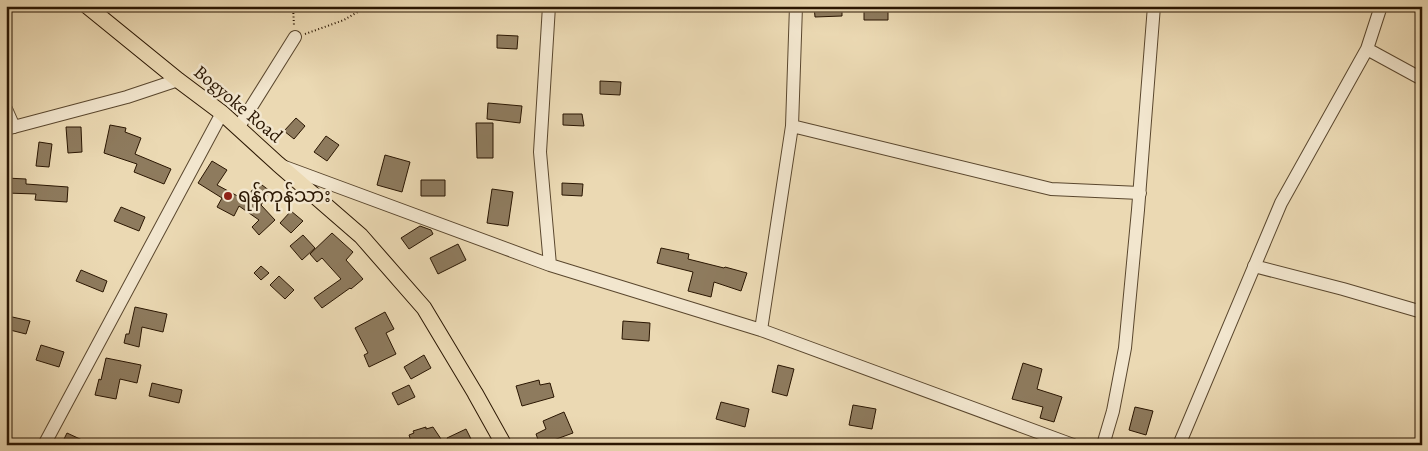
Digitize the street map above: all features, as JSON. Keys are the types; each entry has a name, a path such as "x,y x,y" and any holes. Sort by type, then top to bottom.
{"main road":[{"name":"Bogyoke Road","path":"87,6 222,113 361,236 424,308 475,392 504,445"}],"street":[{"path":"549,6 540,152 550,264"},
{"path":"761,330 792,126 796,6"},
{"path":"1103,445 1113,411 1125,348 1140,193 1154,6"},
{"path":"1179,445 1281,203 1367,49 1381,6"},
{"path":"238,128 295,38"},
{"path":"1367,49 1422,79"},
{"path":"6,109 10,128 126,97 178,80"},
{"path":"44,445 222,113"},
{"path":"792,126 1052,189 1140,193"},
{"path":"278,164 550,264 761,330 1058,442 1073,445"},
{"path":"1254,266 1422,312"}],"path":[{"path":"292,6 295,38 344,20 368,6"}],"building":[{"path":"814,6 842,6 842,16 815,17"},
{"path":"864,6 888,6 888,20 864,20"},
{"path":"497,35 518,36 517,49 497,48"},
{"path":"600,81 621,82 620,95 600,94"},
{"path":"488,103 522,106 520,123 487,119"},
{"path":"563,114 582,114 584,126 563,125"},
{"path":"296,118 305,126 294,139 284,131"},
{"path":"476,123 493,123 493,158 477,158"},
{"path":"110,125 126,128 125,132 141,138 135,154 171,169 164,184 134,172 137,164 104,153"},
{"path":"66,127 81,127 82,152 68,153"},
{"path":"326,136 339,145 327,161 314,152"},
{"path":"39,142 52,144 49,167 36,166"},
{"path":"385,155 410,162 402,192 377,185"},
{"path":"212,161 227,170 217,185 245,200 258,182 270,191 261,205 275,220 259,235 252,227 259,220 239,206 234,216 217,207 222,198 198,183"},
{"path":"6,178 26,179 26,184 68,187 67,202 35,200 36,194 6,193"},
{"path":"421,180 445,180 445,196 421,196"},
{"path":"562,183 583,184 582,196 562,195"},
{"path":"492,189 513,192 508,226 487,223"},
{"path":"121,207 145,217 139,231 114,221"},
{"path":"291,211 303,221 291,233 280,223"},
{"path":"420,226 431,230 433,234 409,249 401,238"},
{"path":"332,233 353,252 346,260 363,279 322,308 314,298 341,279 322,258 317,262 310,254"},
{"path":"303,235 315,248 302,260 290,246"},
{"path":"458,244 466,260 438,274 430,258"},
{"path":"661,248 689,254 688,259 747,273 741,291 714,282 711,297 688,291 693,272 657,263"},
{"path":"261,266 269,273 261,280 254,273"},
{"path":"81,270 107,281 103,292 76,281"},
{"path":"279,276 294,290 285,299 270,285"},
{"path":"135,307 167,314 163,332 142,327 139,347 124,343 126,334 129,334"},
{"path":"385,312 394,329 386,333 396,354 369,367 364,355 368,353 355,328"},
{"path":"8,316 30,321 26,334 6,329"},
{"path":"623,321 650,323 649,341 622,339"},
{"path":"41,345 64,352 59,367 36,360"},
{"path":"424,355 431,368 411,379 404,367"},
{"path":"106,358 141,365 137,383 120,379 116,399 95,395"},
{"path":"1023,363 1042,369 1037,389 1062,397 1054,422 1040,418 1043,407 1012,399"},
{"path":"778,365 794,369 787,396 772,392"},
{"path":"539,380 540,385 550,383 554,397 522,406 516,386"},
{"path":"152,383 182,390 179,403 149,396"},
{"path":"409,385 415,397 398,405 392,393"},
{"path":"721,402 749,409 745,427 716,419"},
{"path":"853,405 876,409 872,429 849,425"},
{"path":"1135,407 1153,411 1146,435 1129,430"},
{"path":"564,412 573,433 540,445 536,434 546,429 543,421"},
{"path":"426,427 426,429 433,427 441,439 424,445 419,445 418,442 412,444 409,435 414,433 413,431"},
{"path":"466,429 472,441 463,445 450,445 447,438"},
{"path":"67,433 93,445 61,445"}],"place":[{"name":"ရန်ကုန်သား","path":"228,196"}]}
